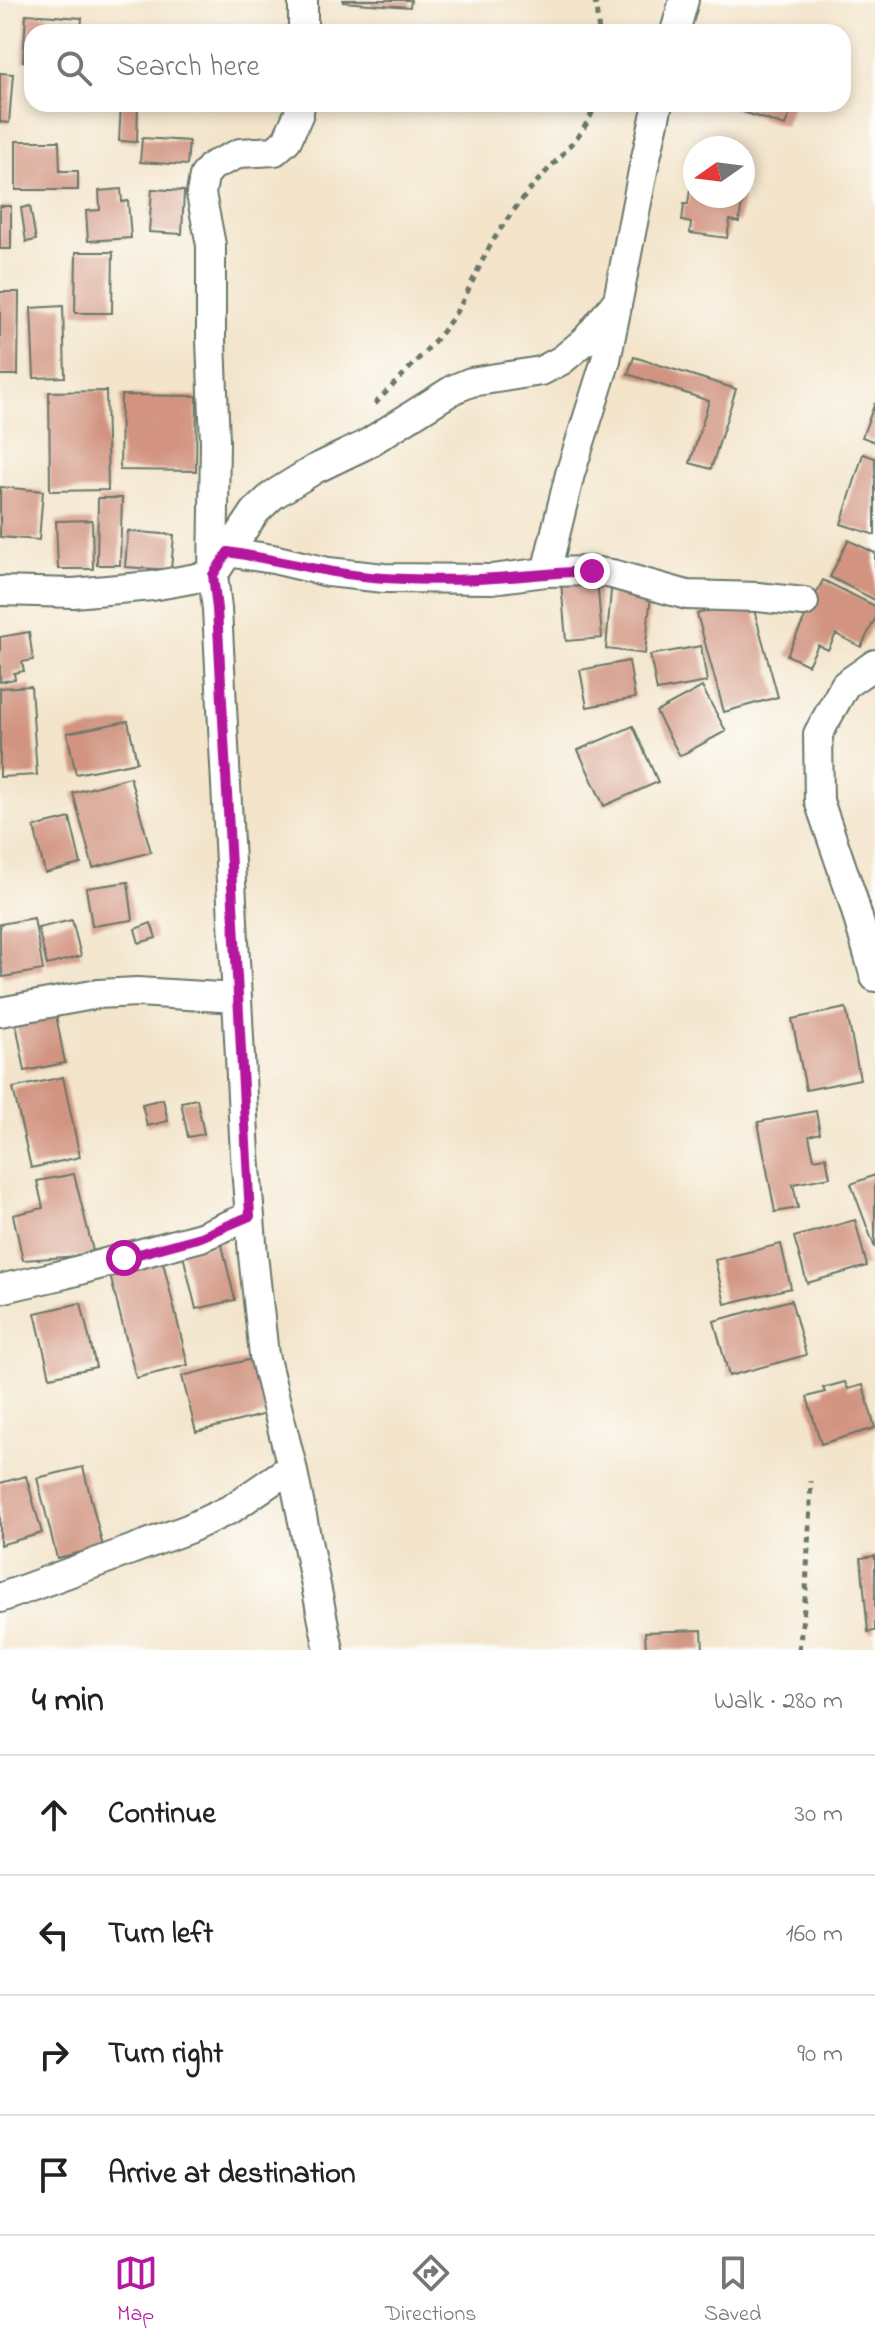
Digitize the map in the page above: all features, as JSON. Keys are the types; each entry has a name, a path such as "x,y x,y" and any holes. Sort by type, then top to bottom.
{"street":[{"path":"303,0 303,24"},
{"path":"677,24 684,0"},
{"path":"299,112 287,140 275,151 240,153 212,166 204,176 201,194 211,245 211,340 220,563 217,609 250,1216 264,1355 292,1467 329,1650"},
{"path":"546,572 570,474 606,360 656,112"},
{"path":"220,563 255,512 273,495 315,469 365,445 454,389 471,382 541,371 562,360 586,340 618,300"},
{"path":"0,591 73,593 152,586 220,563 273,559 328,572 384,578 492,579 546,572 592,571 687,595 804,602"},
{"path":"875,664 845,685 818,734 819,801 875,977"},
{"path":"0,1012 111,993 237,998"},
{"path":"0,1289 189,1241 250,1216"},
{"path":"0,1598 188,1529 231,1509 292,1467"}],"path":[{"path":"595,0 598,24"},
{"path":"366,413 427,350 451,320 469,291 492,241 529,191 569,147 593,112"},
{"path":"799,1650 806,1591 811,1481"}],"building":[{"path":"343,0 411,0 410,7"},
{"path":"26,14 82,18 82,24 25,24"},
{"path":"0,73 13,74 9,123 0,122"},
{"path":"121,112 138,112 137,142 119,141"},
{"path":"744,112 790,112 785,126"},
{"path":"142,138 189,141 187,165 140,162"},
{"path":"16,141 59,141 60,171 78,171 78,190 16,190"},
{"path":"121,189 122,202 128,201 131,238 88,241 86,211 100,210 99,191"},
{"path":"152,189 184,191 182,234 149,232"},
{"path":"0,206 11,206 11,249 0,249"},
{"path":"30,206 36,240 26,242 21,208"},
{"path":"684,208 741,208 739,222 730,220 727,238 690,233 691,223 682,221"},
{"path":"76,252 113,252 112,313 75,313"},
{"path":"0,292 19,292 18,375 0,375"},
{"path":"63,306 65,377 34,378 31,308"},
{"path":"634,357 736,389 711,469 690,463 709,401 628,374"},
{"path":"106,391 108,490 50,491 49,392"},
{"path":"121,395 197,396 196,471 120,470"},
{"path":"875,403 875,442 862,437"},
{"path":"863,454 875,458 875,535 841,524"},
{"path":"0,487 43,491 39,540 0,537"},
{"path":"98,498 122,498 120,565 97,565"},
{"path":"92,520 93,569 58,569 56,521"},
{"path":"128,531 174,535 171,570 125,567"},
{"path":"848,540 875,553 875,600 830,577"},
{"path":"597,578 602,638 566,641 561,581"},
{"path":"823,580 875,606 875,619 861,647 836,634 828,650 818,645 808,665 787,655"},
{"path":"611,590 651,594 645,654 606,649"},
{"path":"751,599 778,697 724,712 697,614"},
{"path":"29,632 33,660 22,662 24,671 14,673 15,679 0,682 0,637"},
{"path":"701,646 707,682 657,691 650,655"},
{"path":"629,661 635,698 587,707 580,670"},
{"path":"31,686 37,775 0,777 0,688"},
{"path":"702,687 726,731 680,756 656,712"},
{"path":"128,721 137,762 76,774 67,733"},
{"path":"633,726 658,782 604,806 578,750"},
{"path":"130,777 151,852 93,868 73,793"},
{"path":"70,818 81,864 45,873 34,827"},
{"path":"128,882 133,920 92,926 86,888"},
{"path":"34,918 43,970 3,977 0,924"},
{"path":"72,920 81,956 47,965 38,928"},
{"path":"151,923 156,938 139,943 135,929"},
{"path":"54,1005 65,1063 25,1071 14,1013"},
{"path":"846,1008 860,1079 806,1090 792,1019"},
{"path":"63,1077 80,1157 31,1168 13,1088"},
{"path":"163,1099 168,1121 147,1126 142,1104"},
{"path":"197,1099 204,1134 188,1137 181,1102"},
{"path":"816,1111 820,1133 809,1136 814,1159 826,1157 830,1177 793,1184 798,1208 775,1212 758,1122"},
{"path":"74,1174 94,1255 23,1260 13,1215 43,1208 37,1181"},
{"path":"875,1175 875,1248 851,1184"},
{"path":"855,1220 867,1266 807,1283 794,1237"},
{"path":"221,1241 235,1300 196,1309 182,1251"},
{"path":"781,1244 791,1288 725,1304 715,1260"},
{"path":"161,1254 188,1365 136,1378 108,1267"},
{"path":"791,1300 806,1355 729,1376 714,1321"},
{"path":"81,1303 96,1367 50,1377 35,1313"},
{"path":"252,1359 266,1414 196,1432 182,1376"},
{"path":"845,1382 848,1389 863,1385 875,1428 821,1444 807,1397 825,1392 823,1388"},
{"path":"83,1467 103,1547 57,1558 37,1478"},
{"path":"26,1476 42,1533 0,1545 0,1483"},
{"path":"875,1556 875,1631 868,1632 861,1558"},
{"path":"702,1630 703,1650 646,1650 645,1632"}],"route":[{"path":"124,1258 201,1237 250,1216 213,575 228,552 328,572 384,578 492,579 546,572 592,571"}]}
